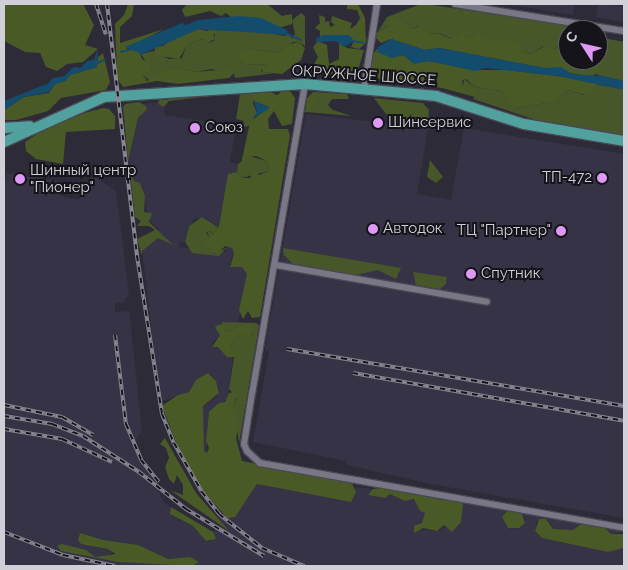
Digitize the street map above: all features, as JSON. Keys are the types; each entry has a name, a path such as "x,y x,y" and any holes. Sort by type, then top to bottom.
{"main road":[{"name":"ОКРУЖНОЕ ШОССЕ","path":"41,124 104,97 305,84 454,100 524,124 624,141"},
{"path":"4,128 41,124"},
{"path":"4,142 41,124"}],"street":[{"path":"364,89 376,4"},
{"path":"455,4 624,31"},
{"path":"305,84 276,265 244,444 252,456 260,463 624,528"},
{"path":"276,265 487,302"}],"shaded area":[{"path":"506,4 574,4 573,15"},
{"path":"598,4 624,7 624,22 596,17"},
{"path":"158,102 164,107 165,115 236,126 230,162 238,164 237,172 221,212 219,226 203,217 195,219 188,227 185,242 180,242 179,247 226,252 227,247 232,248 234,254 229,266 243,267 248,275 238,323 221,322 217,326 220,335 212,343 214,348 218,347 233,358 228,398 208,415 207,453 203,449 203,406 217,397 219,388 211,374 196,380 189,392 160,402 141,240 160,230 148,220 152,213 147,212 142,186 133,180 128,161 138,118 146,110 144,104"},
{"path":"306,114 428,128 417,194 451,200 464,128 624,154 624,518 431,484 347,465 346,461 253,442 269,352 265,350"},
{"path":"7,173 61,182 59,195 73,199 80,199 78,182 95,182 95,177 116,191 129,295 123,303 115,303 115,312 129,311 142,431 134,442 165,504 174,508 171,507 172,516 193,526 206,541 210,542 216,524 227,530 217,520 224,513 237,513 257,484 351,502 356,487 373,489 369,495 384,498 390,494 416,501 420,511 427,515 422,523 413,529 437,531 447,526 461,517 462,502 598,527 579,525 573,530 553,529 548,520 537,521 535,531 542,538 608,552 624,548 624,566 192,566 196,565 190,557 168,559 138,545 103,540 80,533 78,540 81,544 117,551 104,557 182,566 4,566 4,187","holes":["507,511 522,514 526,521 519,528 510,529 502,517","57,546 86,550 94,557 61,551"]},
{"path":"606,529 624,532 611,534"}],"green space":[{"path":"4,4 83,4 94,25 85,45 98,49 83,62 67,64 57,71 46,67 40,53 25,52 4,41"},
{"path":"128,4 134,4 132,16 120,27 120,43 164,29 126,49 139,51 142,59 148,62 152,72 143,75 147,81 173,67 196,72 229,69 234,73 229,78 178,84 157,81 123,87 117,78 115,24 124,15"},
{"path":"187,4 267,4 282,16 292,14 292,24 279,28 261,18 232,18 226,13 221,16 210,11 185,17 182,10"},
{"path":"347,4 358,4 365,18 366,43 359,49 351,47 354,41 350,37 320,38 320,31 315,28 320,23 319,15 325,17 325,22 329,21 330,27 335,25 331,22 332,16 352,23 350,29 356,25 360,18 357,10 347,9"},
{"path":"418,5 432,5 558,24 558,46 555,49 543,46 531,54 523,52 510,40 490,40 476,34 468,38 460,34 452,39 439,33 430,34 418,26 411,29 406,23 395,21 377,33 387,17"},
{"path":"301,13 305,16 305,46 299,42 293,42 279,53 251,49 234,56 244,64 267,65 261,69 262,72 276,73 235,78 234,73 211,69 196,72 173,67 150,81 143,75 152,71 141,54 153,51 169,59 182,58 186,47 193,42 203,39 207,43 214,41 215,34 206,32 209,30 258,31 285,36 288,33 292,39 295,34 292,20"},
{"path":"391,17 406,23 411,29 420,26 430,34 438,33 451,39 462,33 468,38 478,33 490,40 510,40 519,45 523,52 531,54 546,45 555,49 558,46 558,70 600,71 591,77 439,48 425,50 391,39 381,43 376,38 377,33 388,26"},
{"path":"198,29 213,32 215,39 207,43 203,39 193,42 186,47 179,59 154,55 155,47 163,46 172,39"},
{"path":"608,39 624,42 624,81 597,75 596,70 608,70"},
{"path":"318,41 327,45 329,64 339,59 339,43 347,48 364,50 359,67 344,76 318,72 312,68 318,57 313,47"},
{"path":"299,42 305,48 301,60 282,74 263,72 261,68 268,65 244,64 233,56 250,49 279,53 290,44"},
{"path":"377,49 390,57 403,55 414,63 428,61 478,70 509,70 588,80 599,85 586,95 567,90 552,102 516,108 501,91 475,87 466,79 462,81 463,86 474,89 475,97 442,88 377,79 371,74 370,66 372,55"},
{"path":"103,53 110,82 106,90 61,98 48,111 16,120 4,120 4,110 24,97 49,93 55,84 70,75 97,67 98,57"},
{"path":"464,79 475,87 501,91 517,108 551,102 567,90 584,95 599,85 624,90 624,135 536,120 473,99 475,97 463,86"},
{"path":"284,90 290,91 295,98 292,124 282,126 274,111 268,119 269,129 288,129 290,135 260,317 252,318 248,311 243,319 239,310 247,274 242,267 230,267 234,254 232,248 225,246 217,254 210,252 204,241 210,237 206,230 213,234 219,226 228,174 237,172 242,178 250,178 254,172 259,175 269,171 267,161 256,156 248,157 241,164 250,122 269,107 254,101 254,94 268,91 277,95"},
{"path":"256,92 253,103 257,113 249,126 242,127 244,121 236,119 240,94"},
{"path":"313,92 347,94 349,99 332,99 328,105 333,110 352,116 305,112 307,98"},
{"path":"227,94 169,101 164,107 158,104 159,100"},
{"path":"313,95 315,108 307,111 307,102"},
{"path":"374,98 423,103 429,110 428,128 392,122"},
{"path":"139,102 146,106 147,109 138,118 128,161 123,107 125,104"},
{"path":"103,108 109,109 115,116 115,129 66,132 63,164 36,159 26,151 25,142 43,130 66,118"},
{"path":"249,156 267,161 269,171 242,178 237,172 238,164"},
{"path":"430,160 443,177 436,183 427,177"},
{"path":"130,173 134,181 140,183 145,196 144,212 152,213 149,222 173,245 158,238 142,251 142,256 137,239 155,230 149,226 137,226 141,221 135,217"},
{"path":"202,217 218,227 213,234 209,231 206,233 210,237 210,252 215,254 227,247 219,256 192,253 185,242 189,226"},
{"path":"283,248 401,268 396,279 378,270 356,275 293,264 284,255"},
{"path":"413,272 447,277 446,284 440,289 416,285"},
{"path":"221,322 257,323 259,326 239,443 233,405 237,399 229,389 235,352 231,345 237,335 244,334 249,340 253,331 244,324 226,332"},
{"path":"220,324 224,325 226,332 244,324 254,328 249,340 244,334 236,337 231,345 236,353 234,357 227,357 218,347 212,347 220,335 215,327"},
{"path":"208,373 216,381 219,393 203,406 204,451 207,453 209,448 206,441 209,412 219,403 225,402 229,393 234,392 237,397 233,406 238,426 236,438 242,461 352,483 356,492 351,502 257,484 235,517 227,518 200,487 175,440 162,406 178,395 189,392 196,380"},
{"path":"165,438 196,493 229,531 170,490 183,495 183,485 177,475 174,484 169,479 165,467 169,458 166,448 160,444"},
{"path":"380,488 443,500 457,500 463,504 461,522 452,532 444,525 437,531 423,528 414,533 414,526 422,523 425,513 420,511 414,499 405,501 390,494 385,498 368,495 373,489"},
{"path":"171,507 213,532 216,539 206,541 193,526 170,514"},
{"path":"507,511 522,514 525,523 519,528 508,528 502,517"},
{"path":"539,519 546,519 553,529 573,530 581,524 605,528 611,534 624,534 624,548 608,552 542,538 535,531"},
{"path":"80,533 103,540 138,545 168,559 190,557 199,562 192,566 118,562 61,551 57,546 62,544 86,550 95,557 116,554 108,549 81,544 78,540"}],"water":[{"path":"239,16 261,18 287,30 288,35 199,29 142,54 125,47 182,23 186,25 198,20"},
{"path":"324,35 349,35 354,41 344,47 336,41 316,42 316,38"},
{"path":"391,39 425,50 439,48 545,68 558,67 558,70 566,70 572,74 602,76 624,81 624,90 558,76 486,68 475,71 428,61 414,64 403,55 392,58 377,52 378,47"},
{"path":"98,49 97,67 70,75 66,81 55,84 49,92 24,97 4,110 4,101 49,83 53,78 64,76 74,67 81,68 87,61 94,60"},
{"path":"254,101 270,108 253,118 257,112"}],"waterway":[{"path":"287,34 301,40"},
{"path":"352,41 364,43"},
{"path":"121,52 133,49"},
{"path":"97,63 104,60"}],"railway":[{"path":"96,4 106,34"},
{"path":"107,4 137,256 162,414 174,443 202,492 219,514 262,548 304,566"},
{"path":"115,335 126,424 141,460 159,482"},
{"path":"287,349 624,406"},
{"path":"353,373 624,421"},
{"path":"4,405 62,417 93,435"},
{"path":"4,416 52,424 83,436 139,472 186,509 264,556"},
{"path":"4,429 62,439 112,462"},
{"path":"4,532 63,555 115,566"}],"place":[{"name":"Шинсервис","path":"378,123"},
{"name":"Союз","path":"195,128"},
{"name":"ТП-472","path":"602,178"},
{"name":"Шинный центр \"Пионер\"","path":"20,179"},
{"name":"Автодок","path":"373,229"},
{"name":"ТЦ \"Партнер\"","path":"561,231"},
{"name":"Спутник","path":"471,274"}]}
